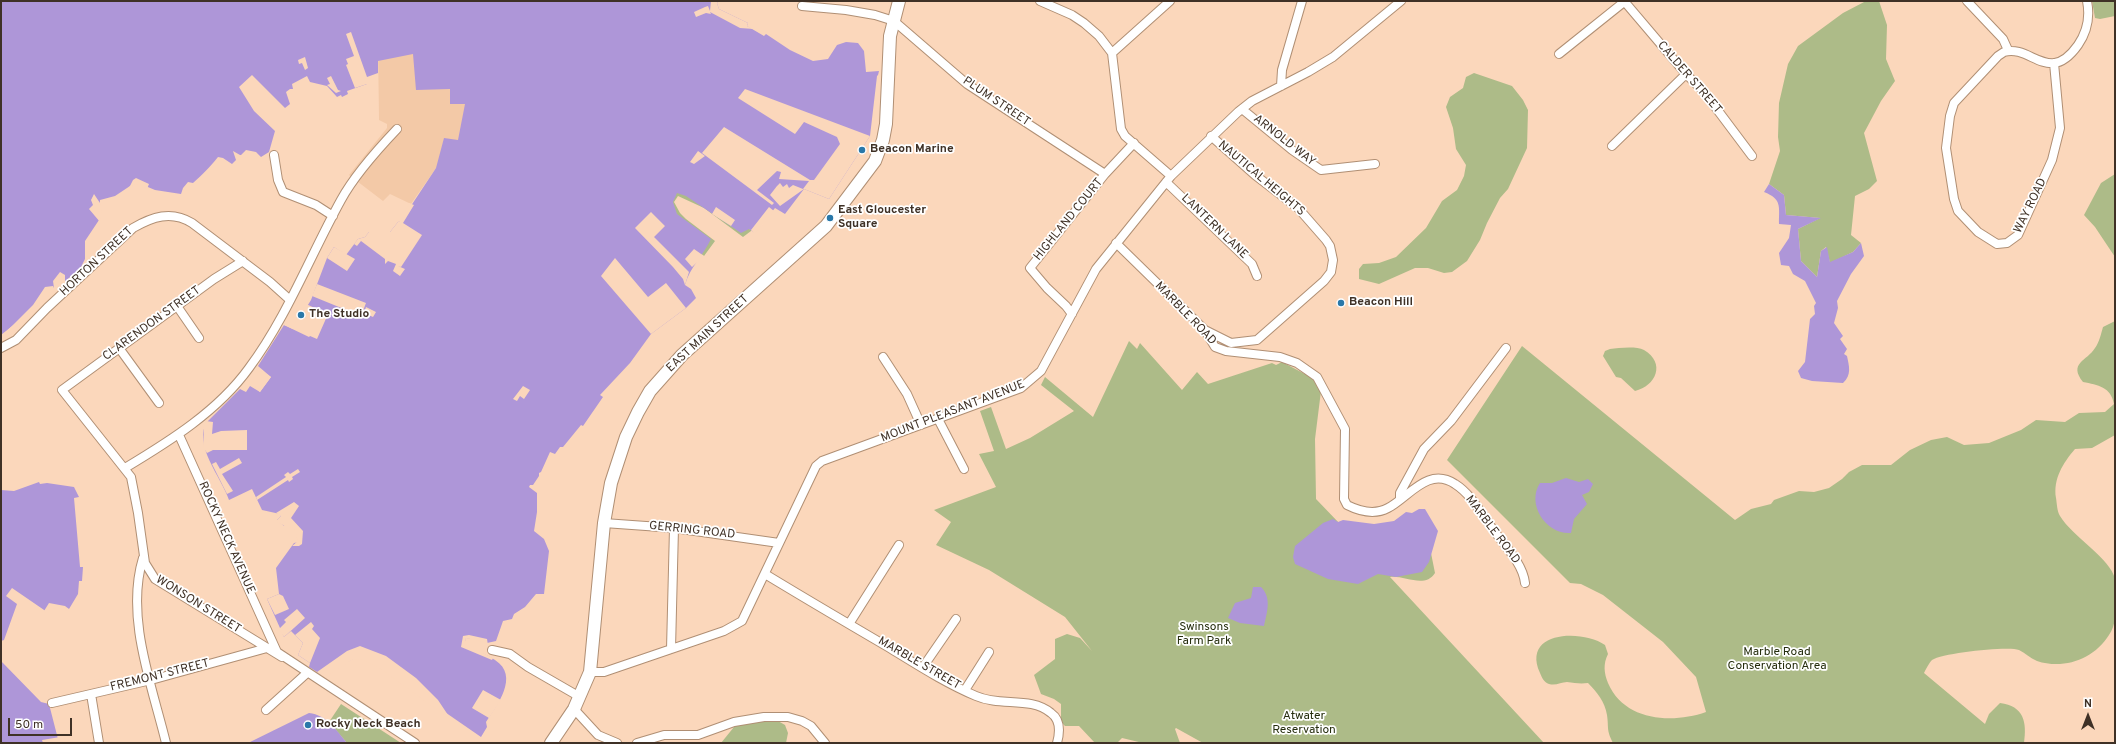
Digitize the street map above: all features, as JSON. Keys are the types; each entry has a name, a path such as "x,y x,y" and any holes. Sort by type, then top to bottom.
{"main road":[{"name":"EAST MAIN STREET","path":"551,743 574,709 590,672 604,523 611,483 626,437 650,391 682,355 826,226 875,161 883,140 886,124 890,36 899,1"}],"street":[{"path":"1045,2 1084,24 1099,36 1112,53 1170,1"},
{"path":"1281,86 1282,70 1302,1"},
{"name":"MOUNT PLEASANT AVENUE","path":"590,672 604,672 724,631 742,622 816,466 822,461 1021,388 1033,379 1041,371 1096,269 1169,179 1211,136 1242,109 1333,57 1401,1"},
{"path":"1559,54 1624,1"},
{"name":"CALDER STREET","path":"1624,1 1686,74 1704,92 1752,156"},
{"path":"1967,1 2003,39 2008,50 2015,51 2040,61 2054,63 2066,58 2082,39 2088,20 2087,1"},
{"path":"802,6 846,10 875,15 894,21"},
{"name":"PLUM STREET","path":"894,21 967,84 1105,174"},
{"name":"WAY ROAD","path":"2008,50 1998,56 1956,100 1951,112 1946,144 1957,208 1978,232 1995,243 2007,243 2018,235 2052,160 2060,128 2054,63"},
{"name":"LANTERN LANE","path":"1112,53 1121,129 1125,136 1134,143 1252,264 1257,276"},
{"path":"1612,146 1686,74"},
{"name":"ARNOLD WAY","path":"1242,109 1292,150 1321,170 1376,164"},
{"path":"125,468 179,435 231,389 249,369 267,342 333,216 353,182 397,129"},
{"name":"NAUTICAL HEIGHTS","path":"1204,329 1231,343 1257,340 1324,281 1331,272 1333,260 1330,246 1326,240 1298,208 1254,175 1211,136"},
{"name":"HIGHLAND COURT","path":"1072,314 1030,268 1105,174 1134,143"},
{"path":"274,155 278,180 283,192 316,205 333,216"},
{"name":"HORTON STREET","path":"1,348 16,340 122,237 146,220 166,215 183,217 243,261"},
{"name":"MARBLE ROAD","path":"1116,243 1204,329 1215,347 1226,351 1280,357 1297,363 1317,377 1345,429 1344,499 1347,506 1354,509 1374,512 1388,508 1427,480 1444,479 1456,485 1470,497 1519,565 1525,576 1525,582"},
{"path":"243,261 290,300"},
{"name":"CLARENDON STREET","path":"62,390 214,279 243,261"},
{"path":"177,306 199,338"},
{"path":"119,348 159,403"},
{"path":"1400,499 1400,493 1424,450 1451,420 1506,348"},
{"path":"883,357 907,394 921,424"},
{"name":"WONSON STREET","path":"62,390 125,468 134,487 144,557 148,570 155,579 282,657"},
{"path":"938,418 964,469"},
{"name":"ROCKY NECK AVENUE","path":"179,435 273,644 282,657 415,743"},
{"name":"GERRING ROAD","path":"604,523 674,528 779,543"},
{"path":"671,649 674,528"},
{"path":"849,624 899,545"},
{"path":"144,557 139,571 138,628 166,743"},
{"name":"MARBLE STREET","path":"765,574 965,690 996,702 1029,703 1042,707 1058,719 1059,726 1057,743"},
{"path":"923,667 956,619"},
{"name":"FREMONT STREET","path":"52,703 150,680 267,648"},
{"path":"492,650 510,654 528,668 580,697"},
{"path":"965,690 989,652"},
{"path":"266,710 307,673"},
{"path":"91,694 99,743"},
{"path":"574,709 598,735 617,743"},
{"path":"637,743 664,735 698,734 734,722 764,717 788,717 802,721 811,726 825,743"}],"shaded area":[{"path":"1,1 719,1 717,3 719,9 748,23 747,26 764,36 766,34 790,50 813,61 828,59 837,45 846,42 858,43 864,51 866,72 879,71 877,76 870,136 829,199 804,189 785,214 775,208 755,233 749,229 741,233 686,196 677,193 673,202 677,214 711,239 693,267 685,285 691,289 696,298 686,308 651,334 630,363 600,395 603,397 583,426 581,425 563,447 560,447 555,454 550,452 541,472 539,473 539,476 533,485 530,485 529,487 537,493 537,512 534,531 544,539 549,551 544,594 536,594 525,607 514,614 512,619 503,621 496,641 487,643 486,640 466,638 464,645 495,660 506,674 504,691 486,722 487,727 481,737 368,659 357,657 322,675 309,667 310,663 298,655 303,643 291,631 284,637 267,599 279,594 276,568 294,543 300,542 295,526 284,526 277,520 281,516 280,514 262,510 252,489 229,500 205,450 203,440 204,430 208,421 240,389 246,392 250,386 260,392 271,377 258,366 284,325 293,329 311,300 327,258 334,247 346,255 358,239 365,237 369,232 390,232 398,222 401,221 436,168 444,138 458,140 465,104 450,104 450,89 416,90 413,54 378,61 378,73 367,77 367,84 347,91 348,94 342,97 341,95 337,97 327,86 310,82 307,76 292,84 293,89 286,92 290,104 285,108 252,75 239,87 254,111 275,131 269,152 261,157 240,155 233,151 236,160 232,164 223,158 218,157 193,183 188,182 183,188 181,194 155,190 136,182 115,196 100,200 99,220 85,241 85,259 80,269 65,285 65,275 60,272 53,281 54,288 27,314 1,335"},
{"path":"401,37 460,88 486,140 436,168 411,204 390,194 383,201 349,175 387,128 387,124 379,120 378,47"},
{"path":"1769,184 1784,195 1786,215 1821,218 1798,229 1801,261 1817,277 1821,251 1827,247 1830,262 1853,252 1861,243 1864,256 1851,274 1837,301 1838,308 1834,323 1843,336 1840,339 1847,349 1844,354 1847,356 1849,374 1843,383 1812,381 1801,378 1798,371 1805,362 1810,319 1815,314 1814,306 1816,303 1805,281 1793,274 1789,266 1781,265 1779,253 1789,238 1791,225 1779,224 1779,208 1777,200 1764,192"},
{"path":"1566,478 1579,482 1588,479 1593,484 1589,492 1582,495 1587,504 1574,519 1571,533 1554,529 1547,524 1537,509 1535,500 1536,491 1540,483 1552,483"},
{"path":"39,482 40,484 47,483 74,487 79,497 74,498 80,567 83,567 82,581 79,581 78,594 69,609 50,606 47,612 12,588 6,596 17,604 4,640 1,641 1,490 14,491"},
{"path":"1419,509 1425,509 1438,531 1429,562 1422,572 1396,577 1378,574 1358,584 1328,579 1295,564 1293,557 1295,546 1323,523 1333,519 1338,522 1343,520 1374,524 1394,521 1406,512 1412,513"},
{"path":"1253,587 1261,587 1267,596 1268,605 1264,626 1240,623 1228,618 1235,603 1251,598"},
{"path":"1,661 41,702 49,704 59,743 1,743"},
{"name":"Rocky Neck Beach","path":"309,713 315,714 326,720 335,728 347,743 248,743"}],"green space":[{"path":"1866,1 1879,1 1887,25 1886,59 1895,81 1881,101 1864,133 1877,181 1869,189 1855,196 1851,235 1861,243 1853,252 1830,263 1826,247 1821,251 1817,277 1801,261 1798,229 1820,218 1786,215 1784,195 1769,184 1780,151 1778,137 1779,103 1788,64 1798,46 1843,13"},
{"path":"2092,1 2115,1 2115,16 2100,19 2095,18"},
{"path":"1474,73 1512,86 1523,100 1528,110 1527,148 1508,189 1500,198 1480,240 1467,261 1452,272 1444,273 1428,268 1415,268 1379,284 1359,279 1359,269 1363,264 1379,263 1396,257 1426,228 1442,201 1457,190 1464,176 1466,165 1456,149 1453,128 1446,107 1450,97 1463,88 1466,77"},
{"path":"2115,174 2115,257 2095,227 2084,215 2101,183"},
{"path":"679,186 751,231 743,237 704,208 678,196 674,202 680,213 715,241 704,256 685,236 669,202 666,193"},
{"name":"Marble Road Conservation Area","path":"2115,321 2115,435 2092,448 2075,449 2060,472 2055,491 2060,516 2066,524 2106,564 2112,571 2115,579 2115,620 2109,635 2103,643 2087,656 2068,663 2058,664 2037,661 2019,650 2002,649 1938,657 1932,660 1924,673 1985,724 1989,714 2000,703 2008,705 2019,711 2025,728 2024,743 1613,743 1609,732 1607,715 1604,706 1588,683 1567,682 1552,684 1543,680 1536,659 1539,649 1546,641 1557,637 1569,636 1595,640 1605,645 1608,654 1605,665 1606,676 1615,696 1625,705 1637,712 1650,716 1679,718 1706,712 1696,677 1663,642 1603,595 1581,584 1570,583 1447,460 1522,346 1735,520 1751,509 1771,504 1774,500 1799,491 1814,492 1829,488 1849,472 1862,465 1891,465 1910,450 1931,440 1947,437 1964,445 1989,443 2021,430 2036,420 2065,422 2079,413 2105,412 2114,404 2110,394 2107,390 2099,386 2083,382 2077,370 2080,363 2096,346 2103,327"},
{"path":"1129,341 1137,349 1140,343 1182,390 1197,372 1208,384 1272,363 1276,365 1282,362 1322,383 1315,439 1316,499 1340,524 1390,524 1407,513 1417,514 1430,548 1435,573 1431,578 1420,581 1390,577 1544,743 1203,743 1176,728 1175,729 1180,743 1143,743 1122,738 1117,743 1095,743 1079,726 1065,726 1061,722 1061,704 1054,699 1041,694 1034,675 1055,659 1055,639 1067,634 1080,638 1092,651 1065,617 989,570 936,545 951,522 934,510 996,487 979,454 994,451 980,411 991,407 1006,449 1030,438 1074,411 1041,385 1045,377 1093,417"},
{"path":"1632,348 1644,350 1651,355 1655,361 1656,374 1653,379 1642,388 1635,391 1621,378 1616,377 1603,356 1605,351 1610,349"},
{"path":"341,704 401,743 347,743 329,722"},
{"path":"750,720 778,721 785,725 788,733 786,743 721,743 734,727"}],"pier":[{"path":"711,1 719,1 717,3 719,9 748,23 747,26 754,29 740,28 710,12 711,14 706,13 696,17 694,12 705,7 708,6 710,11"},
{"path":"351,32 367,77 367,84 355,88 346,65 348,64 346,59 354,56 346,34"},
{"path":"305,57 308,68 305,70 302,63 299,64 298,60"},
{"path":"331,76 338,90 341,91 336,93 327,85 330,84 327,78"},
{"path":"745,89 870,136 829,199 804,189 780,206 770,195 780,183 783,187 787,184 789,188 793,185 803,189 809,181 779,179 781,172 777,171 757,190 774,203 772,205 702,153 724,127 810,180 814,180 840,144 837,137 804,122 795,134 738,98"},
{"path":"246,150 256,152 261,157 260,159 240,156"},
{"path":"698,151 705,156 694,164 690,162"},
{"path":"136,178 149,184 147,189 136,184 129,188 133,180"},
{"path":"94,194 102,206 100,222 89,209 93,205 91,200"},
{"path":"409,203 414,205 403,223 422,235 401,267 398,266 405,269 400,276 393,271 396,264 388,261 385,264 385,259 361,241 357,246 354,244 358,239 365,237 369,232 390,232 400,221"},
{"path":"716,207 735,220 731,226 712,214"},
{"path":"769,207 774,211 755,234 751,230"},
{"path":"651,212 665,226 654,237 689,272 685,285 683,279 673,267 635,228"},
{"path":"334,247 355,259 347,271 327,258"},
{"path":"694,249 704,256 692,267 685,259"},
{"path":"615,258 648,297 666,283 686,308 651,334 601,276"},
{"path":"80,269 80,272 65,285 63,283"},
{"path":"317,284 366,303 361,316 312,296"},
{"path":"53,286 55,290 47,299 40,303 9,332 8,330 33,305 45,287"},
{"path":"306,304 328,314 317,339 310,336 309,337 284,325 285,323 293,326"},
{"path":"366,307 376,312 373,317 364,313"},
{"path":"257,368 271,377 260,392 251,384 260,390 269,377"},
{"path":"523,386 530,390 524,399 520,396 517,401 513,399"},
{"path":"206,421 213,422 212,434 221,431 247,430 247,450 213,450 207,453 203,447 204,426"},
{"path":"239,458 242,463 222,474 233,491 227,494 212,464 216,462 220,469"},
{"path":"298,469 300,472 292,477 293,479 289,482 288,480 257,500 256,497 286,477 284,475 288,472 290,474"},
{"path":"294,502 299,506 291,518 303,531 302,544 299,546 292,546 298,541 294,528 286,527 276,521 281,516 276,513"},
{"path":"279,594 283,596 289,609 275,615 267,599"},
{"path":"49,603 65,606 69,609 69,611 51,608 48,614 44,611"},
{"path":"297,609 305,618 284,637 279,629 286,622 284,620"},
{"path":"311,622 314,626 312,629 320,638 310,663 298,655 303,643 295,635"},
{"path":"469,635 487,639 488,645 484,642 466,638 465,644 493,658 492,660 461,647 463,636"},
{"path":"360,646 386,656 416,678 438,700 448,715 447,717 378,667 362,659 352,660 324,677 317,672 347,651"},
{"path":"483,690 501,700 489,718 472,708"},
{"path":"60,737 61,743 43,743 42,740"}],"place":[{"name":"Beacon Marine","path":"862,150"},
{"name":"East Gloucester Square","path":"830,218"},
{"name":"Beacon Hill","path":"1341,303"},
{"name":"The Studio","path":"301,315"},
{"name":"Rocky Neck Beach","path":"308,725"}],"park label":[{"name":"Swinsons Farm Park","path":"1204,635"},
{"name":"Atwater Reservation","path":"1304,724"}]}
